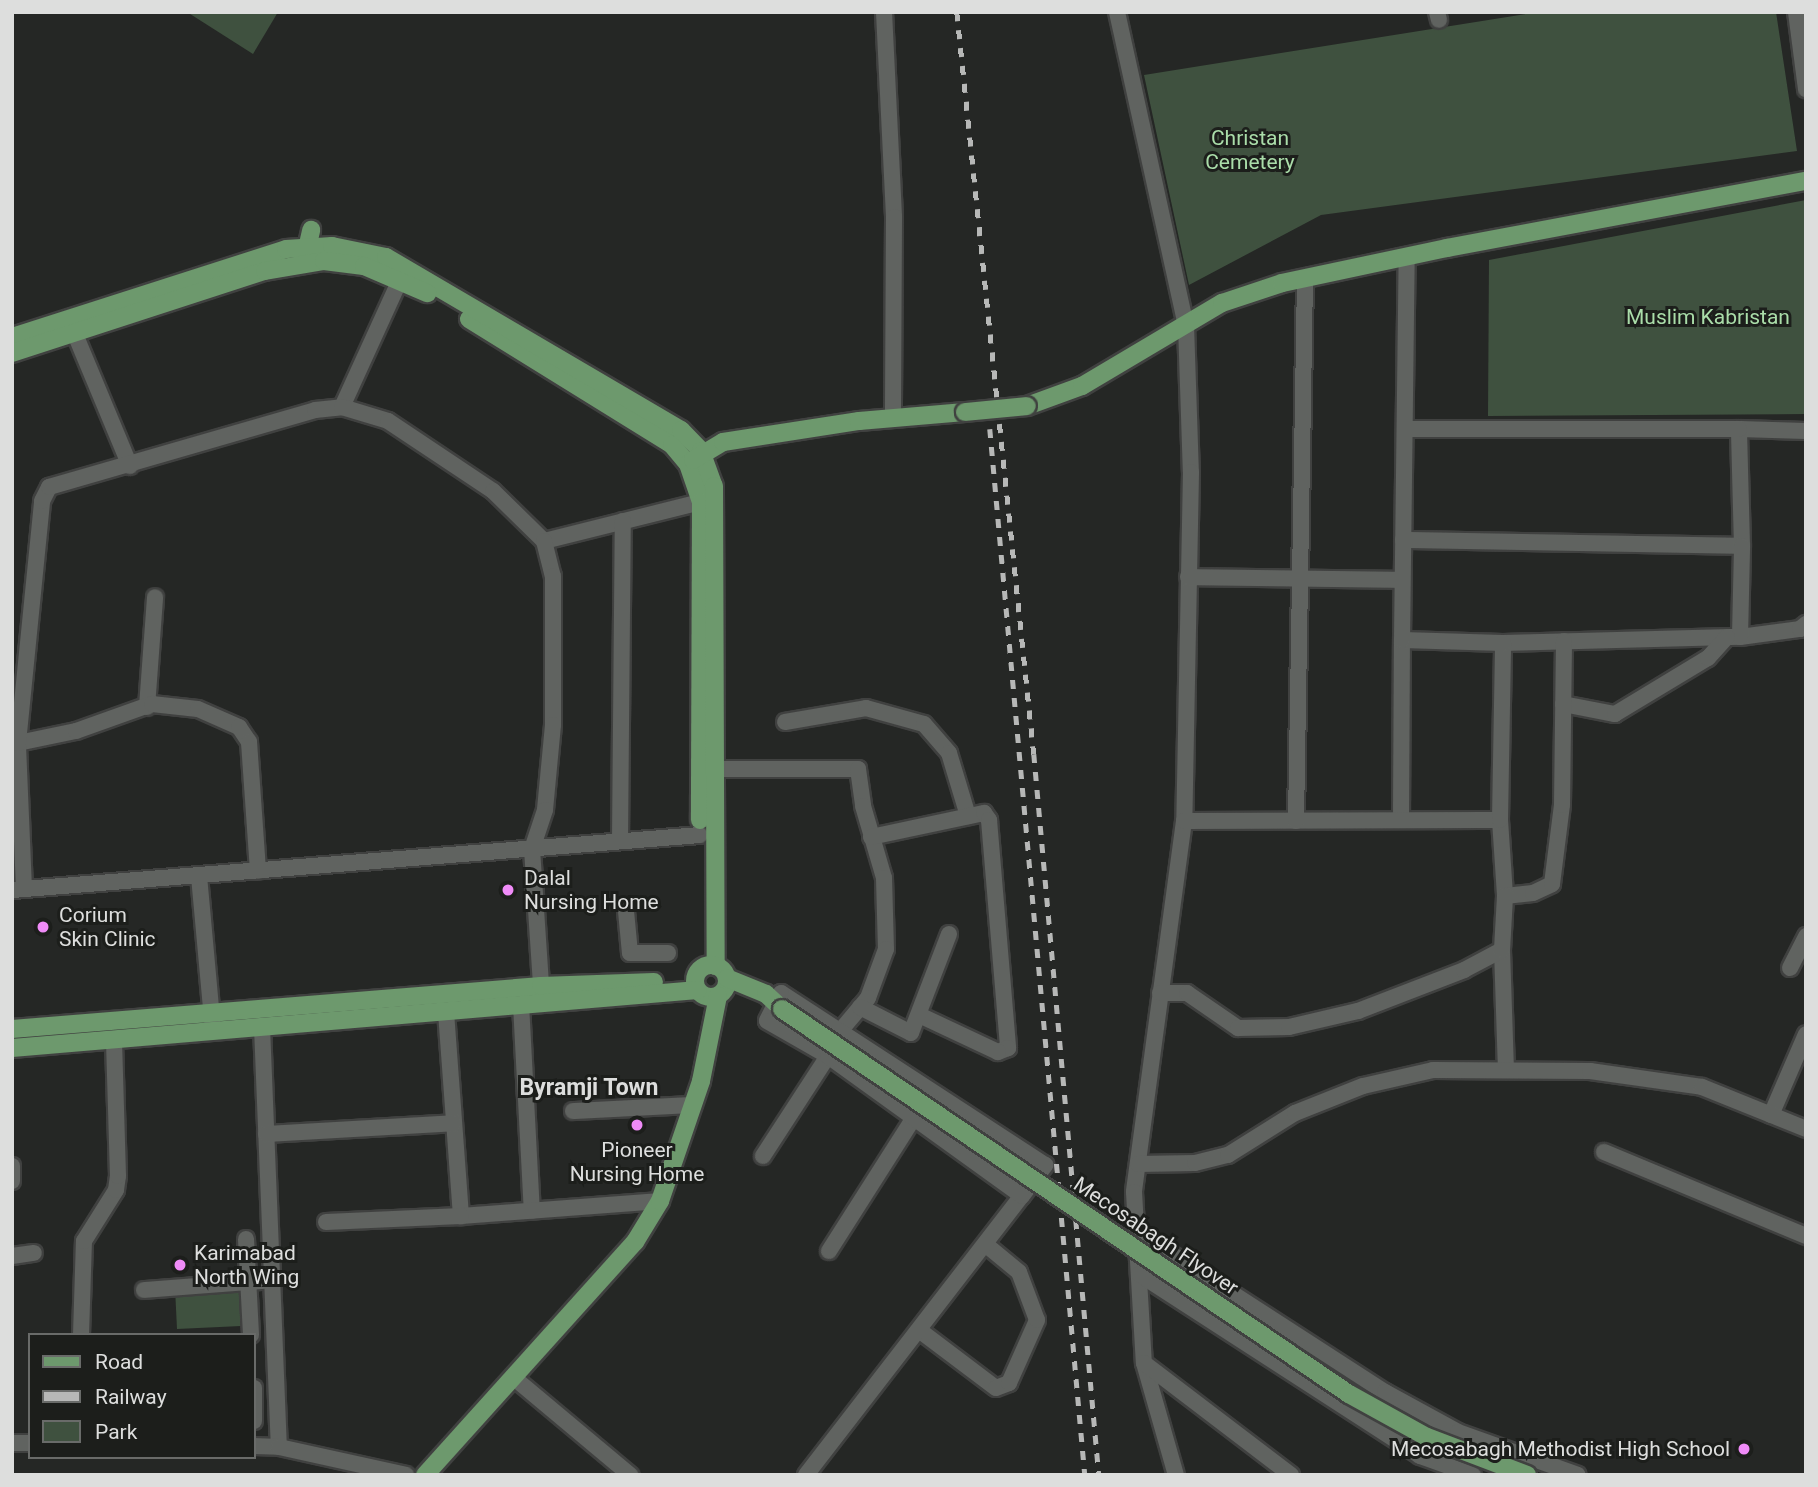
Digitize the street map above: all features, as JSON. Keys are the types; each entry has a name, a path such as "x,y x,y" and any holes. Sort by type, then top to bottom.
{"main road":[{"path":"688,464 701,452 723,442 893,418 1027,406 1082,386 1222,303 1305,278 1407,256 1806,181"},
{"path":"12,337 70,327 265,271 308,247 332,246 386,257 665,418 701,452 714,486 710,1030 692,1105 660,1201 635,1242 425,1475"},
{"path":"308,247 324,261 364,266 400,280 633,420 672,445 688,464 701,502 700,835 711,983"},
{"path":"12,354 70,327"},
{"path":"12,1029 213,1022 542,994 711,983"},
{"name":"Mecosabagh Flyover","path":"711,983 760,1004 778,1006 1349,1394 1427,1437 1527,1475"},
{"path":"12,1048 114,1039 213,1022 262,1027 446,1012 521,1004 542,994"}],"street":[{"path":"884,12 894,217 893,418"},
{"path":"1117,12 1186,325 1188,577 1184,821 1138,1164 1136,1231 1144,1363 1176,1475"},
{"path":"1796,12 1806,89"},
{"path":"1401,820 1407,256"},
{"path":"1296,821 1305,278"},
{"path":"342,407 400,280"},
{"path":"70,327 130,466"},
{"path":"542,994 532,849 545,810 553,725 553,576 544,541 493,491 388,421 342,407 315,410 130,466 50,487 42,501 19,743 18,890 199,876 532,849 620,841 700,835"},
{"path":"1405,429 1806,431"},
{"path":"1563,704 1615,714 1708,658 1734,637 1742,546 1739,429"},
{"path":"544,541 701,502"},
{"path":"620,841 623,521"},
{"path":"1403,540 1742,546"},
{"path":"1188,577 1402,580"},
{"path":"147,707 155,597"},
{"path":"1402,640 1503,643 1734,637 1806,624"},
{"path":"1505,896 1533,893 1552,884 1562,805 1564,641"},
{"path":"1503,643 1500,820 1505,896 1502,950 1506,1069"},
{"path":"19,743 76,731 147,707 198,709 239,727 250,743 258,871"},
{"path":"785,722 866,708 924,724 949,753 968,817"},
{"path":"712,769 859,769 871,837 884,878 886,949 860,1007 841,1030"},
{"path":"871,837 984,813 989,820 1008,1048 998,1052 919,1015"},
{"path":"1184,821 1500,820"},
{"path":"199,876 213,1022"},
{"path":"626,911 630,953 668,953"},
{"path":"860,1007 907,1034 919,1015 949,934"},
{"path":"1790,968 1806,936"},
{"path":"1160,993 1187,993 1238,1028 1289,1027 1358,1011 1464,970 1502,950"},
{"path":"806,1475 1023,1196 1045,1165 841,1030 780,993 778,1006 767,1021 828,1056 1023,1196"},
{"path":"521,1004 532,1211"},
{"path":"446,1012 461,1216"},
{"path":"262,1027 279,1447"},
{"path":"1771,1115 1806,1034"},
{"path":"81,1333 84,1241 116,1190 118,1176 114,1039"},
{"path":"763,1156 828,1056"},
{"path":"1138,1164 1195,1163 1228,1154 1295,1113 1363,1086 1433,1070 1590,1071 1702,1087 1806,1129"},
{"path":"573,1111 692,1105"},
{"path":"829,1251 915,1116"},
{"path":"266,1133 454,1123"},
{"path":"1604,1152 1806,1236"},
{"path":"12,1166 12,1181"},
{"path":"326,1223 660,1201"},
{"path":"1136,1231 1385,1392 1458,1432 1578,1475"},
{"path":"246,1240 252,1333"},
{"path":"919,1330 996,1388 1009,1383 1037,1320 1019,1272 985,1244"},
{"path":"12,1255 34,1253"},
{"path":"1139,1274 1420,1456 1473,1475"},
{"path":"144,1290 273,1280"},
{"path":"256,1335 275,1333"},
{"path":"1144,1363 1289,1474"},
{"path":"513,1377 630,1475"},
{"path":"256,1446 279,1447 407,1475"}],"green space":[{"path":"187,12 278,12 253,54"},
{"name":"Christan Cemetery","path":"1538,12 1776,12 1797,151 1321,215 1189,285 1144,75"},
{"name":"Muslim Kabristan","path":"1806,200 1806,414 1488,416 1489,260"},
{"path":"241,1286 241,1326 177,1329 175,1288"}],"railway":[{"path":"957,12 1034,754 1099,1475"},
{"path":"990,429 1085,1475"}],"place":[{"name":"Dalal Nursing Home","path":"508,890"},
{"name":"Corium Skin Clinic","path":"43,927"},
{"name":"Pioneer Nursing Home","path":"637,1125"},
{"name":"Karimabad North Wing","path":"180,1265"},
{"name":"Mecosabagh Methodist High School","path":"1744,1449"}],"district":[{"name":"Byramji Town","path":"589,1088"}]}
